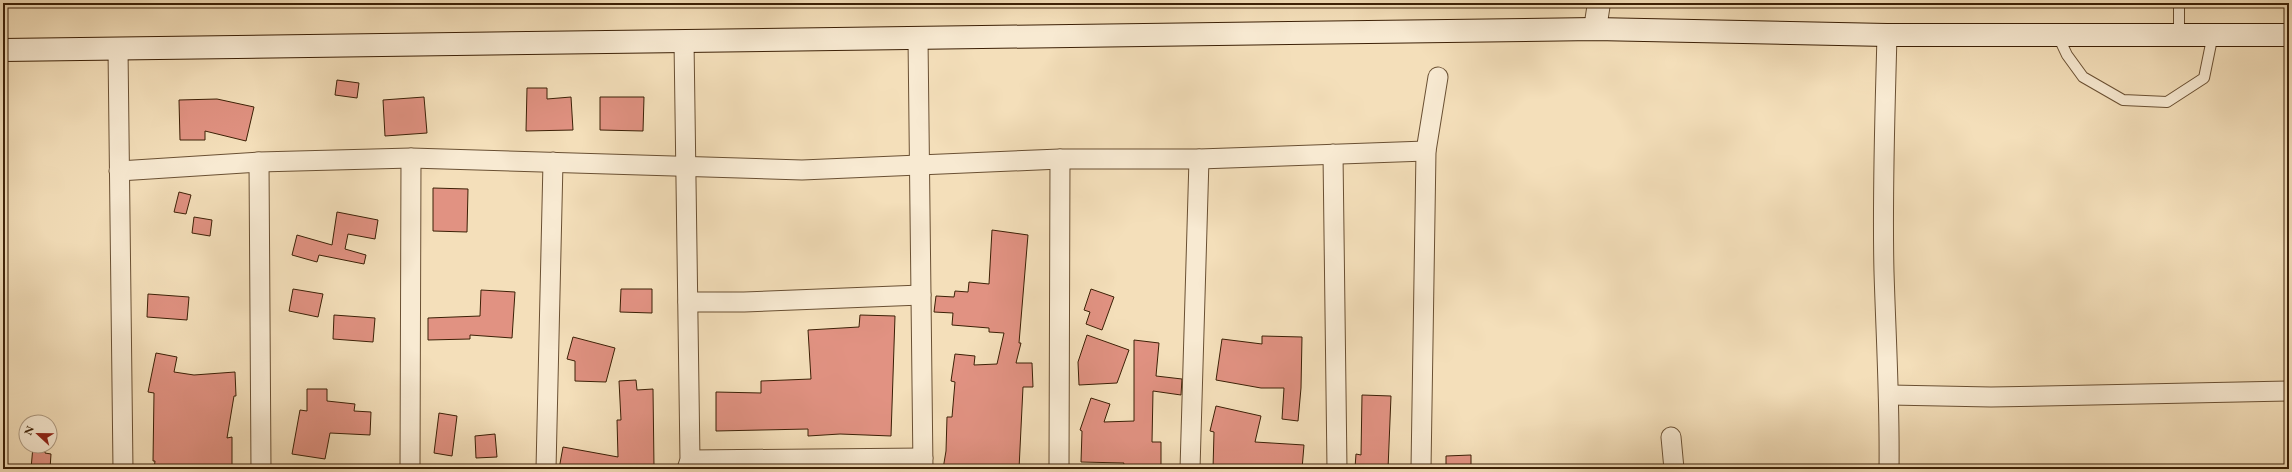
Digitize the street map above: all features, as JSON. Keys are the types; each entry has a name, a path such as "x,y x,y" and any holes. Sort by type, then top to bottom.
{"main road":[{"path":"1595,29 1599,3"},
{"path":"3,50 1595,29 1887,35 2289,35"}],"street":[{"path":"1887,35 1883,168 1884,271 1890,395 1889,469"},
{"path":"684,42 687,167 688,464 923,464 918,38"},
{"path":"118,49 124,469"},
{"path":"1421,469 1426,151 1438,78"},
{"path":"119,171 259,162 411,158 802,170 920,164 1060,160 1199,159 1426,151"},
{"path":"1333,154 1337,469"},
{"path":"410,469 411,158"},
{"path":"1190,469 1199,159"},
{"path":"1059,469 1060,160"},
{"path":"259,162 261,469"},
{"path":"546,469 553,162"},
{"path":"688,302 744,302 921,295"},
{"path":"1890,395 1991,397 2289,391"},
{"path":"1671,437 1674,469"}],"lane":[{"path":"2179,3 2180,34"},
{"path":"2057,34 2067,55 2083,77 2123,100 2167,102 2204,78 2213,34"}],"building":[{"path":"337,80 359,83 357,98 335,95"},
{"path":"527,88 547,88 547,99 571,97 573,130 526,131"},
{"path":"424,97 427,133 385,136 383,100"},
{"path":"600,97 644,97 643,131 600,130"},
{"path":"217,99 254,107 246,141 205,131 205,140 180,140 179,100"},
{"path":"433,188 468,189 467,232 433,231"},
{"path":"179,192 191,195 186,214 174,212"},
{"path":"337,212 378,220 375,239 348,234 345,249 366,255 364,264 319,255 317,262 292,255 297,235 332,245"},
{"path":"194,217 212,220 210,236 192,233"},
{"path":"992,230 1028,235 1019,343 1021,343 1016,363 1032,363 1033,387 1023,387 1019,469 943,469 946,451 947,417 952,417 955,382 951,381 955,354 975,356 974,365 997,364 1004,333 989,332 989,328 952,325 953,313 934,312 936,296 954,297 955,291 968,292 969,282 989,284"},
{"path":"293,289 323,294 318,317 289,311"},
{"path":"621,289 652,289 652,313 620,312"},
{"path":"1091,289 1114,297 1102,330 1086,324 1090,312 1084,310"},
{"path":"481,290 515,292 512,338 470,335 470,339 428,340 428,318 480,316"},
{"path":"148,294 189,297 187,320 147,317"},
{"path":"334,315 375,318 373,342 333,339"},
{"path":"860,315 895,316 891,436 840,434 808,436 808,429 716,431 716,392 761,393 761,381 811,379 808,330 859,327"},
{"path":"1087,335 1129,350 1117,383 1079,385 1078,362"},
{"path":"1262,336 1302,337 1301,388 1298,421 1282,419 1284,388 1261,388 1216,380 1222,339 1262,344"},
{"path":"573,337 615,348 606,382 575,381 575,361 567,359"},
{"path":"1134,340 1159,343 1156,376 1182,379 1181,395 1153,391 1152,442 1161,442 1161,469 1122,469 1124,463 1081,462 1082,431 1080,430 1091,398 1110,404 1104,422 1134,421"},
{"path":"156,353 177,357 174,372 194,375 235,372 236,396 234,396 227,438 232,437 232,469 154,469 154,393 148,392"},
{"path":"636,380 637,390 653,389 654,467 559,469 563,447 618,457 617,420 621,420 619,381"},
{"path":"307,389 327,389 327,401 355,404 354,411 371,412 370,435 330,433 325,459 292,454 300,410 307,411"},
{"path":"1362,395 1391,396 1388,469 1355,468 1356,454 1361,455"},
{"path":"1216,406 1261,416 1255,442 1304,445 1302,469 1263,469 1263,466 1213,469 1214,432 1210,431"},
{"path":"439,413 457,416 452,456 434,453"},
{"path":"495,434 497,457 476,458 475,436"},
{"path":"32,454 51,454 50,469 31,469"},
{"path":"1471,455 1471,469 1446,469 1446,456"}]}
